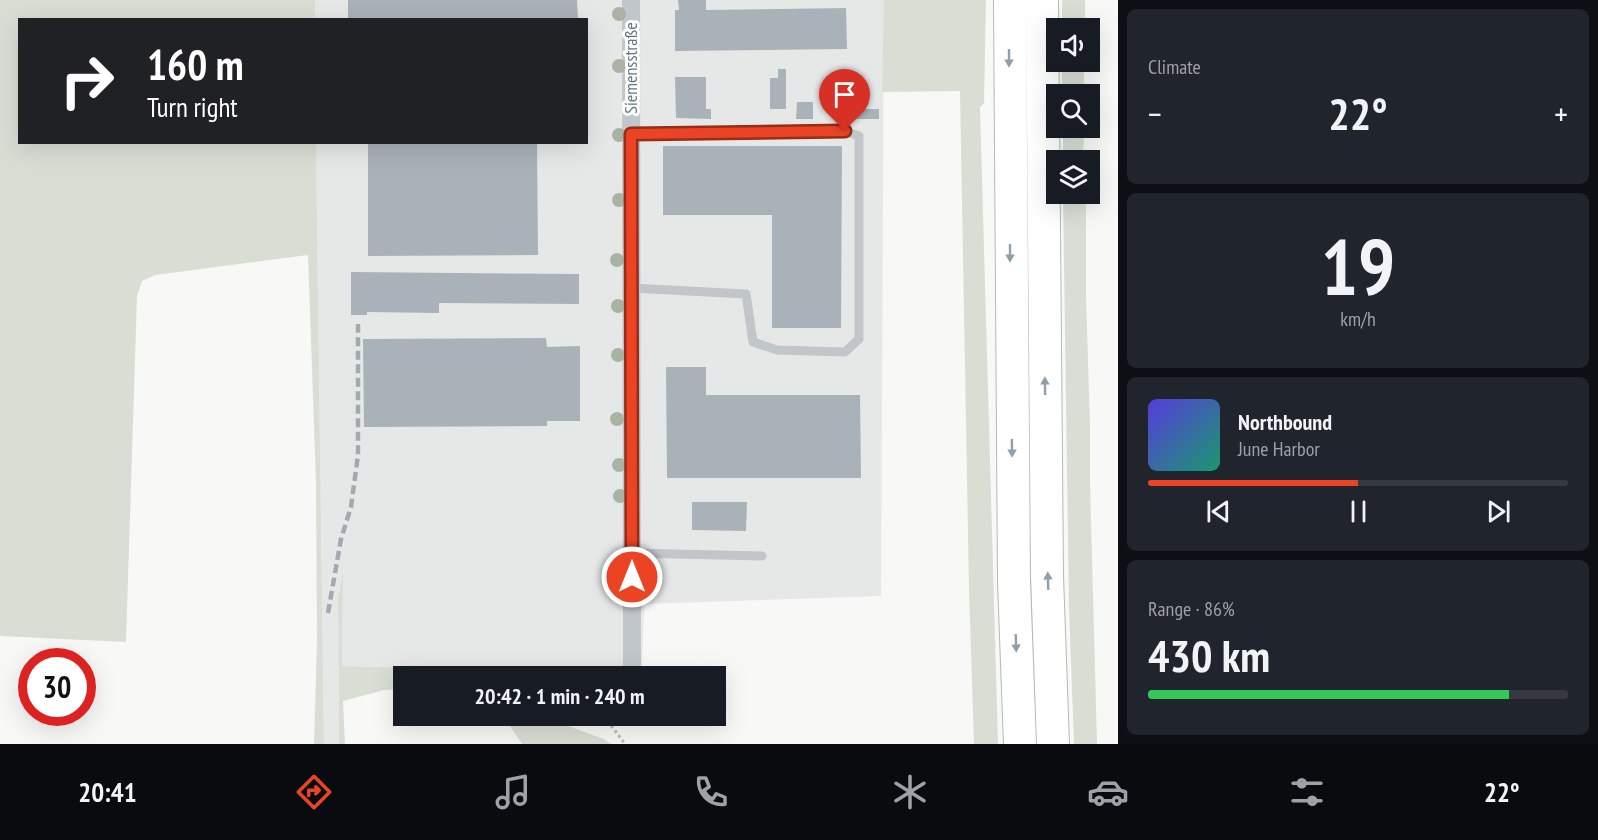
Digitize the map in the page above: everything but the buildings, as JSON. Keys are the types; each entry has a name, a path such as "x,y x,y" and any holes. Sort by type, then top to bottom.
{"highway":[{"path":"1010,0 1010,312 1014,582 1020,744"},
{"path":"1042,0 1047,576 1053,744"}],"street":[{"name":"Siemensstraße","path":"630,0 632,666"}],"lane":[{"path":"631,134 845,131 859,136 859,339 845,352 777,350 753,342 746,294 631,288"},
{"path":"632,553 762,556"}],"path":[{"path":"612,726 625,744"}],"shaded area":[{"path":"0,0 315,0 315,18 18,18 18,144 316,144 324,744 314,744 317,640 316,484 308,255 155,275 142,281 137,296 126,642 0,636"},
{"path":"315,0 884,0 881,596 644,604 642,666 342,666 342,575 338,598 339,744 324,744 316,144 588,144 588,18 315,18"},
{"path":"884,0 986,0 984,103 980,107 998,744 974,744 960,91 882,92"},
{"path":"1062,0 1085,0 1085,18 1062,18"},
{"path":"1062,72 1084,72 1084,84 1062,84"},
{"path":"1063,138 1084,138 1083,150 1063,150"},
{"path":"1063,204 1086,204 1086,296 1097,744 1074,744 1069,608"},
{"path":"343,570 342,666 393,667 393,690 343,701 345,744 339,744 338,598"},
{"path":"510,726 568,726 604,739 611,744 522,744"}],"railway":[{"path":"328,613 341,539 351,507 358,455 358,324"}],"route":[{"path":"632,577 631,134 845,131"}]}
